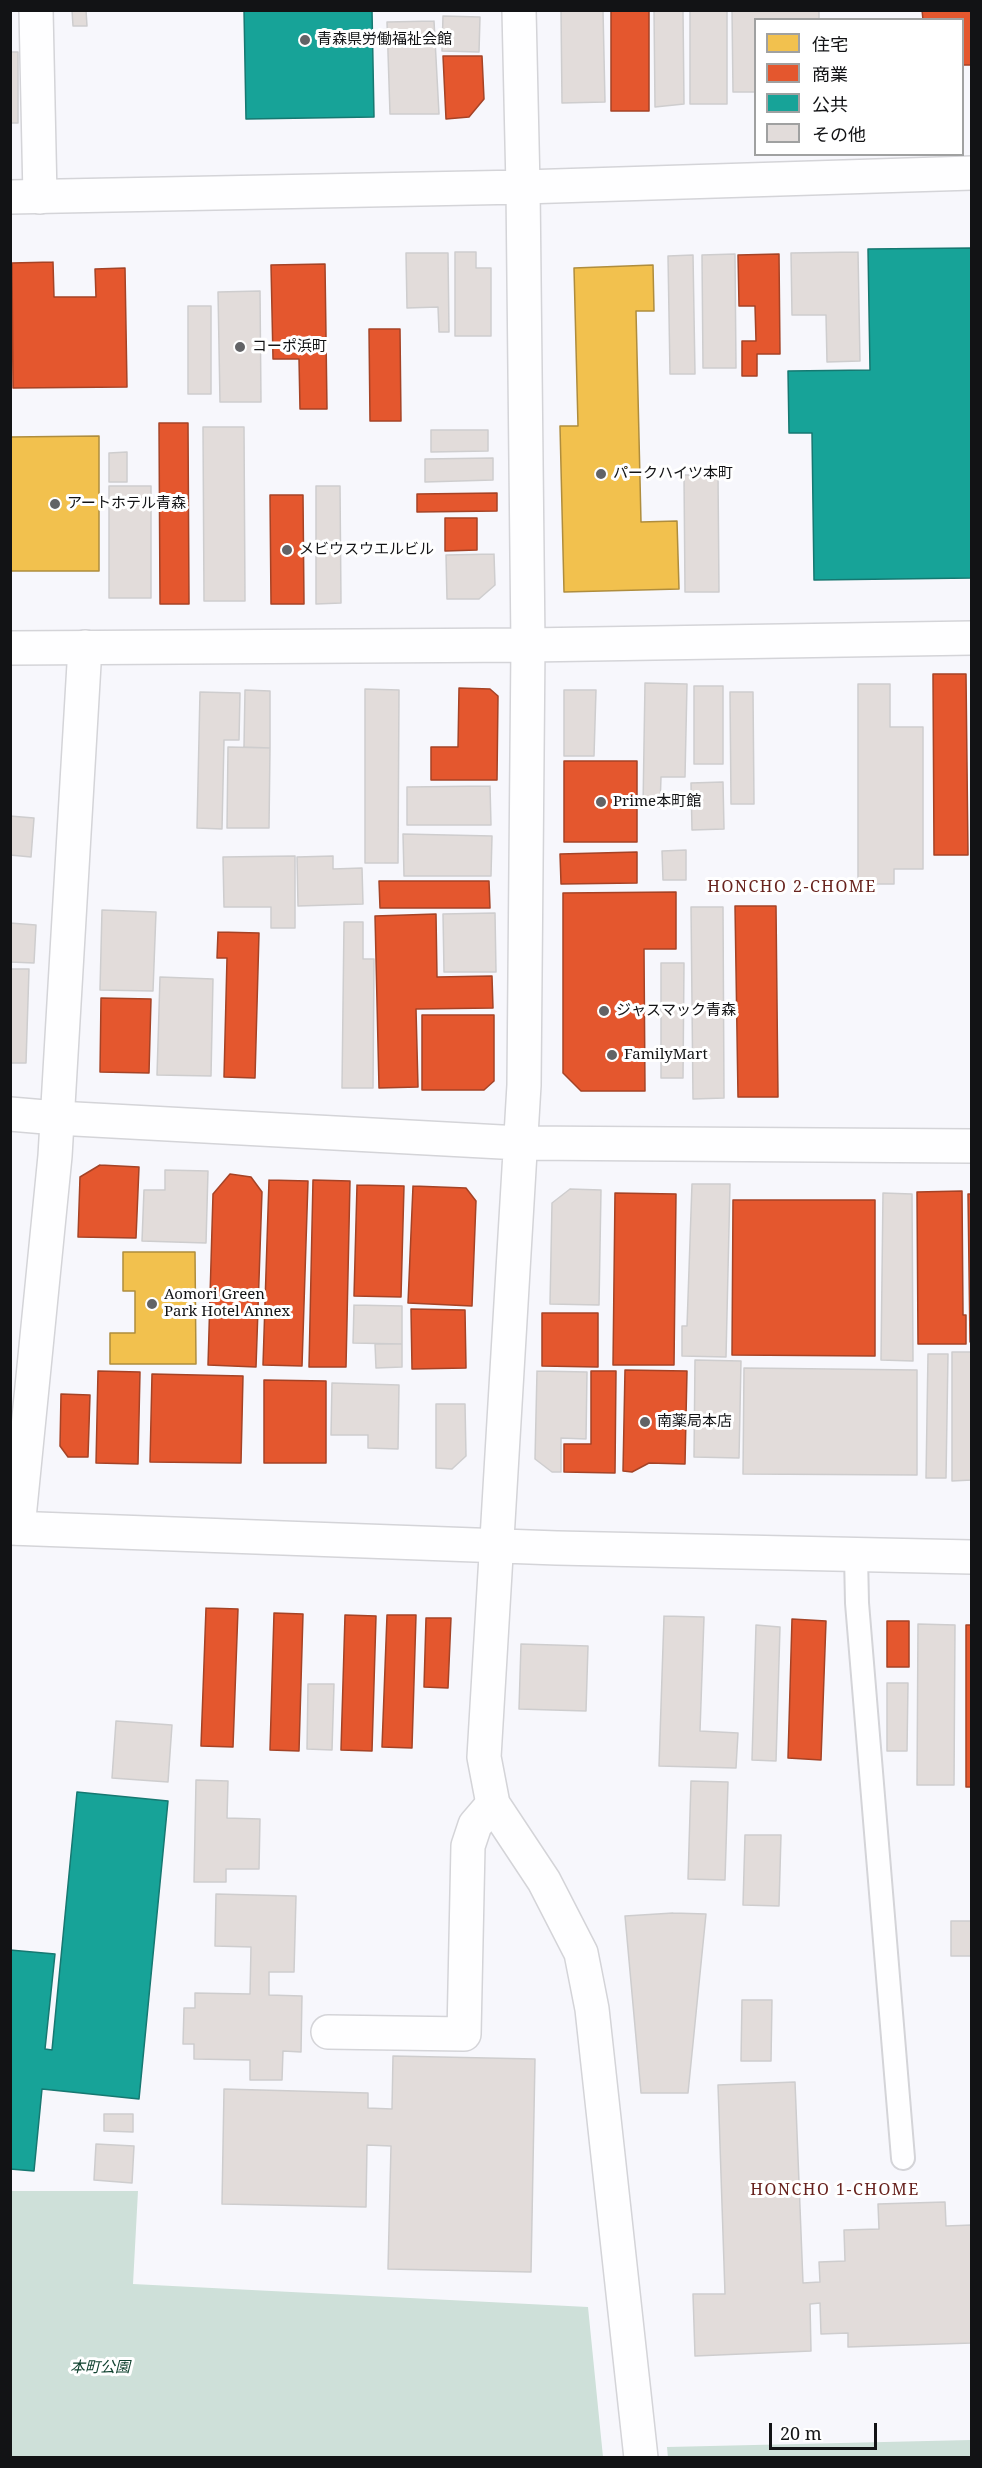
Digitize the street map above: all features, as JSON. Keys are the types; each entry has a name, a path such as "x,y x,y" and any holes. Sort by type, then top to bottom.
{"street":[{"path":"36,10 25,197 523,187 972,173"},
{"path":"519,10 528,645 524,1085 484,1757 493,1804 544,1881 581,1953 592,2009 641,2457"},
{"path":"10,648 528,645 972,638"},
{"path":"85,647 57,1119 14,1528 498,1546 972,1557"},
{"path":"10,1114 57,1119 520,1143 972,1146"},
{"path":"328,2032 464,2034 468,1846 475,1825 493,1804"}],"lane":[{"path":"856,1555 857,1603 903,2158"}],"green space":[{"name":"本町公園","path":"11,2191 138,2191 133,2284 588,2307 603,2457 11,2457"},
{"path":"971,2440 971,2458 668,2458 667,2447"}],"building: 住宅":[{"name":"パークハイツ本町","path":"653,265 654,311 636,311 641,522 677,521 679,589 564,592 560,426 578,426 574,268"},
{"name":"アートホテル青森","path":"99,436 99,571 10,571 10,437"},
{"path":"123,1252 195,1252 196,1364 110,1364 110,1333 135,1333 135,1291 123,1291"}],"building: 商業":[{"path":"611,10 649,10 649,111 611,111"},
{"path":"922,10 972,10 972,65 964,65 964,18 923,18"},
{"path":"443,56 482,56 484,99 469,117 446,119"},
{"path":"779,254 780,354 757,354 757,376 742,376 742,341 756,341 755,306 739,306 738,255"},
{"path":"53,262 54,297 96,297 95,269 125,268 127,387 13,388 12,263"},
{"path":"325,264 327,409 300,409 299,359 273,359 271,265"},
{"path":"369,329 400,329 401,421 370,421"},
{"path":"159,423 188,423 189,604 160,604"},
{"path":"497,493 497,511 417,512 417,494"},
{"name":"メビウスウエルビル","path":"270,495 303,495 304,604 271,604"},
{"path":"445,518 477,518 477,550 445,551"},
{"path":"933,674 966,674 968,855 934,855"},
{"path":"459,688 490,689 498,696 497,780 431,780 431,747 458,747"},
{"name":"Prime本町館","path":"564,761 637,761 637,842 564,842"},
{"path":"637,852 637,883 561,884 560,854"},
{"path":"379,881 489,881 490,908 380,908"},
{"name":"ジャスマック青森","path":"676,892 676,949 644,949 645,1091 581,1091 563,1073 563,893"},
{"path":"735,906 776,906 778,1097 738,1097"},
{"path":"436,914 437,977 492,976 493,1008 416,1009 418,1087 379,1088 375,916"},
{"path":"218,932 259,933 255,1078 224,1077 227,958 217,958"},
{"path":"101,998 151,999 149,1073 100,1072"},
{"path":"422,1015 494,1015 494,1081 484,1090 422,1090"},
{"path":"100,1165 139,1167 136,1238 78,1237 80,1177"},
{"path":"230,1174 251,1177 262,1192 256,1367 208,1365 213,1194"},
{"path":"269,1180 308,1181 302,1366 263,1365"},
{"path":"313,1180 350,1181 346,1367 309,1367"},
{"path":"357,1185 404,1186 401,1297 354,1296"},
{"path":"413,1186 466,1188 476,1201 472,1306 408,1303"},
{"path":"962,1191 963,1315 966,1315 966,1344 918,1344 917,1192"},
{"path":"615,1193 676,1194 674,1365 613,1365"},
{"path":"968,1194 972,1194 972,1342 970,1342"},
{"path":"733,1200 875,1200 875,1356 732,1355"},
{"path":"411,1309 465,1310 466,1368 412,1369"},
{"path":"542,1313 598,1313 598,1367 542,1366"},
{"path":"625,1370 687,1371 685,1464 649,1463 632,1472 623,1471"},
{"path":"98,1371 140,1372 138,1464 96,1463"},
{"path":"591,1371 616,1371 615,1473 564,1472 564,1444 591,1444"},
{"path":"152,1374 243,1376 241,1463 150,1462"},
{"path":"264,1380 326,1381 326,1463 264,1463"},
{"path":"61,1394 90,1395 88,1457 68,1457 60,1446"},
{"path":"206,1608 238,1609 233,1747 201,1746"},
{"path":"274,1613 303,1614 299,1751 270,1750"},
{"path":"345,1615 376,1616 372,1751 341,1750"},
{"path":"387,1615 416,1615 412,1748 382,1747"},
{"path":"426,1618 451,1618 448,1688 424,1687"},
{"path":"792,1619 826,1621 821,1760 788,1758"},
{"path":"887,1621 909,1621 909,1667 887,1667"},
{"path":"966,1625 972,1625 972,1787 966,1787"}],"building: 公共":[{"path":"244,10 372,10 374,117 246,119"},
{"path":"972,248 972,578 814,580 812,433 789,433 788,371 870,370 868,249"},
{"path":"77,1792 168,1801 139,2099 42,2089 34,2171 10,2169 10,1950 55,1954 45,2049 52,2050"}],"building: その他":[{"path":"72,10 86,10 87,26 73,26"},
{"path":"561,10 603,10 605,102 562,103"},
{"path":"654,10 683,10 684,104 655,107"},
{"path":"690,10 727,10 727,104 690,104"},
{"path":"732,10 819,10 819,18 754,18 754,92 733,92"},
{"path":"443,16 480,17 479,52 442,51"},
{"path":"434,21 439,114 390,114 387,22"},
{"path":"10,52 18,52 18,123 10,123"},
{"path":"455,252 476,252 476,268 491,268 491,336 455,336"},
{"path":"858,252 860,361 827,362 826,315 792,315 791,253"},
{"path":"406,253 448,253 449,332 439,332 438,307 407,308"},
{"path":"735,254 736,368 703,368 702,255"},
{"path":"693,255 695,374 670,374 668,256"},
{"name":"コーポ浜町","path":"260,291 261,402 220,402 218,292"},
{"path":"188,306 211,306 211,394 188,394"},
{"path":"203,427 244,427 245,601 204,601"},
{"path":"431,430 488,430 488,451 431,452"},
{"path":"127,452 127,482 109,482 109,453"},
{"path":"493,458 493,480 425,482 425,459"},
{"path":"684,475 718,475 719,592 685,592"},
{"path":"109,486 151,486 151,598 109,598"},
{"path":"316,486 340,486 341,603 316,604"},
{"path":"494,554 495,585 479,599 447,599 446,555"},
{"path":"645,683 687,684 685,777 661,777 660,807 643,807"},
{"path":"858,684 890,684 890,727 923,727 923,869 894,869 894,884 858,884"},
{"path":"694,686 723,686 723,764 694,764"},
{"path":"365,689 399,690 398,863 365,863"},
{"path":"245,690 270,691 270,748 244,747"},
{"path":"564,690 596,690 594,756 564,756"},
{"path":"200,692 240,693 239,740 224,740 222,829 197,828"},
{"path":"730,692 753,692 754,804 731,804"},
{"path":"228,747 270,748 269,828 227,828"},
{"path":"723,782 724,829 692,830 691,783"},
{"path":"490,786 491,825 407,825 407,787"},
{"path":"10,816 34,818 31,857 10,855"},
{"path":"403,834 492,836 491,876 404,876"},
{"path":"686,850 686,880 663,880 662,851"},
{"path":"295,856 295,928 271,928 271,907 224,907 223,857"},
{"path":"333,856 333,869 362,868 363,904 298,906 297,857"},
{"path":"691,907 723,907 724,1098 693,1099"},
{"path":"102,910 156,912 153,991 100,990"},
{"path":"495,913 496,972 444,972 443,914"},
{"path":"344,922 363,922 363,959 374,959 373,1088 342,1088"},
{"path":"10,923 36,925 34,963 10,962"},
{"path":"661,963 684,963 683,1078 661,1078"},
{"path":"10,969 29,969 26,1063 10,1063"},
{"path":"160,977 213,979 211,1076 157,1075"},
{"path":"165,1170 208,1171 206,1243 142,1241 144,1190 165,1190"},
{"path":"692,1184 730,1184 726,1357 682,1356 682,1326 687,1326"},
{"path":"570,1189 601,1190 599,1305 550,1304 552,1203"},
{"path":"883,1193 912,1194 913,1361 881,1360"},
{"path":"354,1305 402,1306 402,1344 353,1343"},
{"path":"375,1344 402,1344 402,1367 376,1368"},
{"path":"952,1352 972,1352 972,1480 952,1481"},
{"path":"928,1354 948,1354 946,1478 926,1478"},
{"path":"695,1360 741,1361 739,1458 694,1457"},
{"path":"744,1368 917,1370 917,1475 743,1474"},
{"path":"537,1371 587,1372 586,1439 561,1438 561,1472 552,1472 535,1459"},
{"path":"332,1383 399,1385 398,1449 368,1448 368,1435 331,1435"},
{"path":"436,1404 465,1404 466,1456 452,1469 436,1468"},
{"path":"664,1616 704,1617 700,1731 738,1733 736,1768 659,1766"},
{"path":"918,1624 955,1625 954,1785 917,1785"},
{"path":"756,1625 780,1627 776,1761 752,1760"},
{"path":"521,1644 588,1646 586,1711 519,1709"},
{"path":"887,1683 908,1683 907,1751 887,1751"},
{"path":"308,1684 334,1684 332,1750 307,1749"},
{"path":"116,1721 172,1725 168,1782 112,1778"},
{"path":"196,1780 228,1781 227,1818 260,1819 259,1869 226,1869 226,1882 194,1882"},
{"path":"691,1781 728,1782 725,1880 688,1879"},
{"path":"745,1835 781,1835 779,1906 743,1905"},
{"path":"216,1894 296,1896 294,1972 269,1972 269,1995 302,1996 301,2052 283,2051 282,2080 250,2080 250,2060 194,2059 194,2044 183,2044 184,2008 195,2008 195,1993 250,1994 251,1947 215,1946"},
{"path":"673,1913 706,1914 688,2093 641,2093 625,1916"},
{"path":"951,1921 972,1921 972,1956 951,1956"},
{"path":"742,2000 772,2000 771,2061 741,2061"},
{"path":"393,2056 535,2059 531,2272 388,2269 391,2146 367,2145 366,2207 222,2204 224,2089 368,2093 368,2108 392,2109"},
{"path":"795,2082 803,2283 820,2282 819,2262 845,2261 844,2230 879,2229 878,2204 945,2202 946,2226 972,2225 972,2343 848,2347 848,2333 821,2334 820,2303 810,2304 811,2351 695,2356 693,2294 725,2294 718,2085"},
{"path":"104,2114 133,2114 133,2132 104,2131"},
{"path":"96,2144 134,2146 132,2183 94,2180"}],"place":[{"name":"青森県労働福祉会館","path":"305,40"},
{"name":"コーポ浜町","path":"240,347"},
{"name":"パークハイツ本町","path":"601,474"},
{"name":"アートホテル青森","path":"55,504"},
{"name":"メビウスウエルビル","path":"287,550"},
{"name":"Prime本町館","path":"601,802"},
{"name":"ジャスマック青森","path":"604,1011"},
{"name":"FamilyMart","path":"612,1055"},
{"name":"Aomori Green Park Hotel Annex","path":"152,1304"},
{"name":"南薬局本店","path":"645,1422"}],"district":[{"name":"HONCHO 2-CHOME","path":"792,887"},
{"name":"HONCHO 1-CHOME","path":"835,2190"}]}
